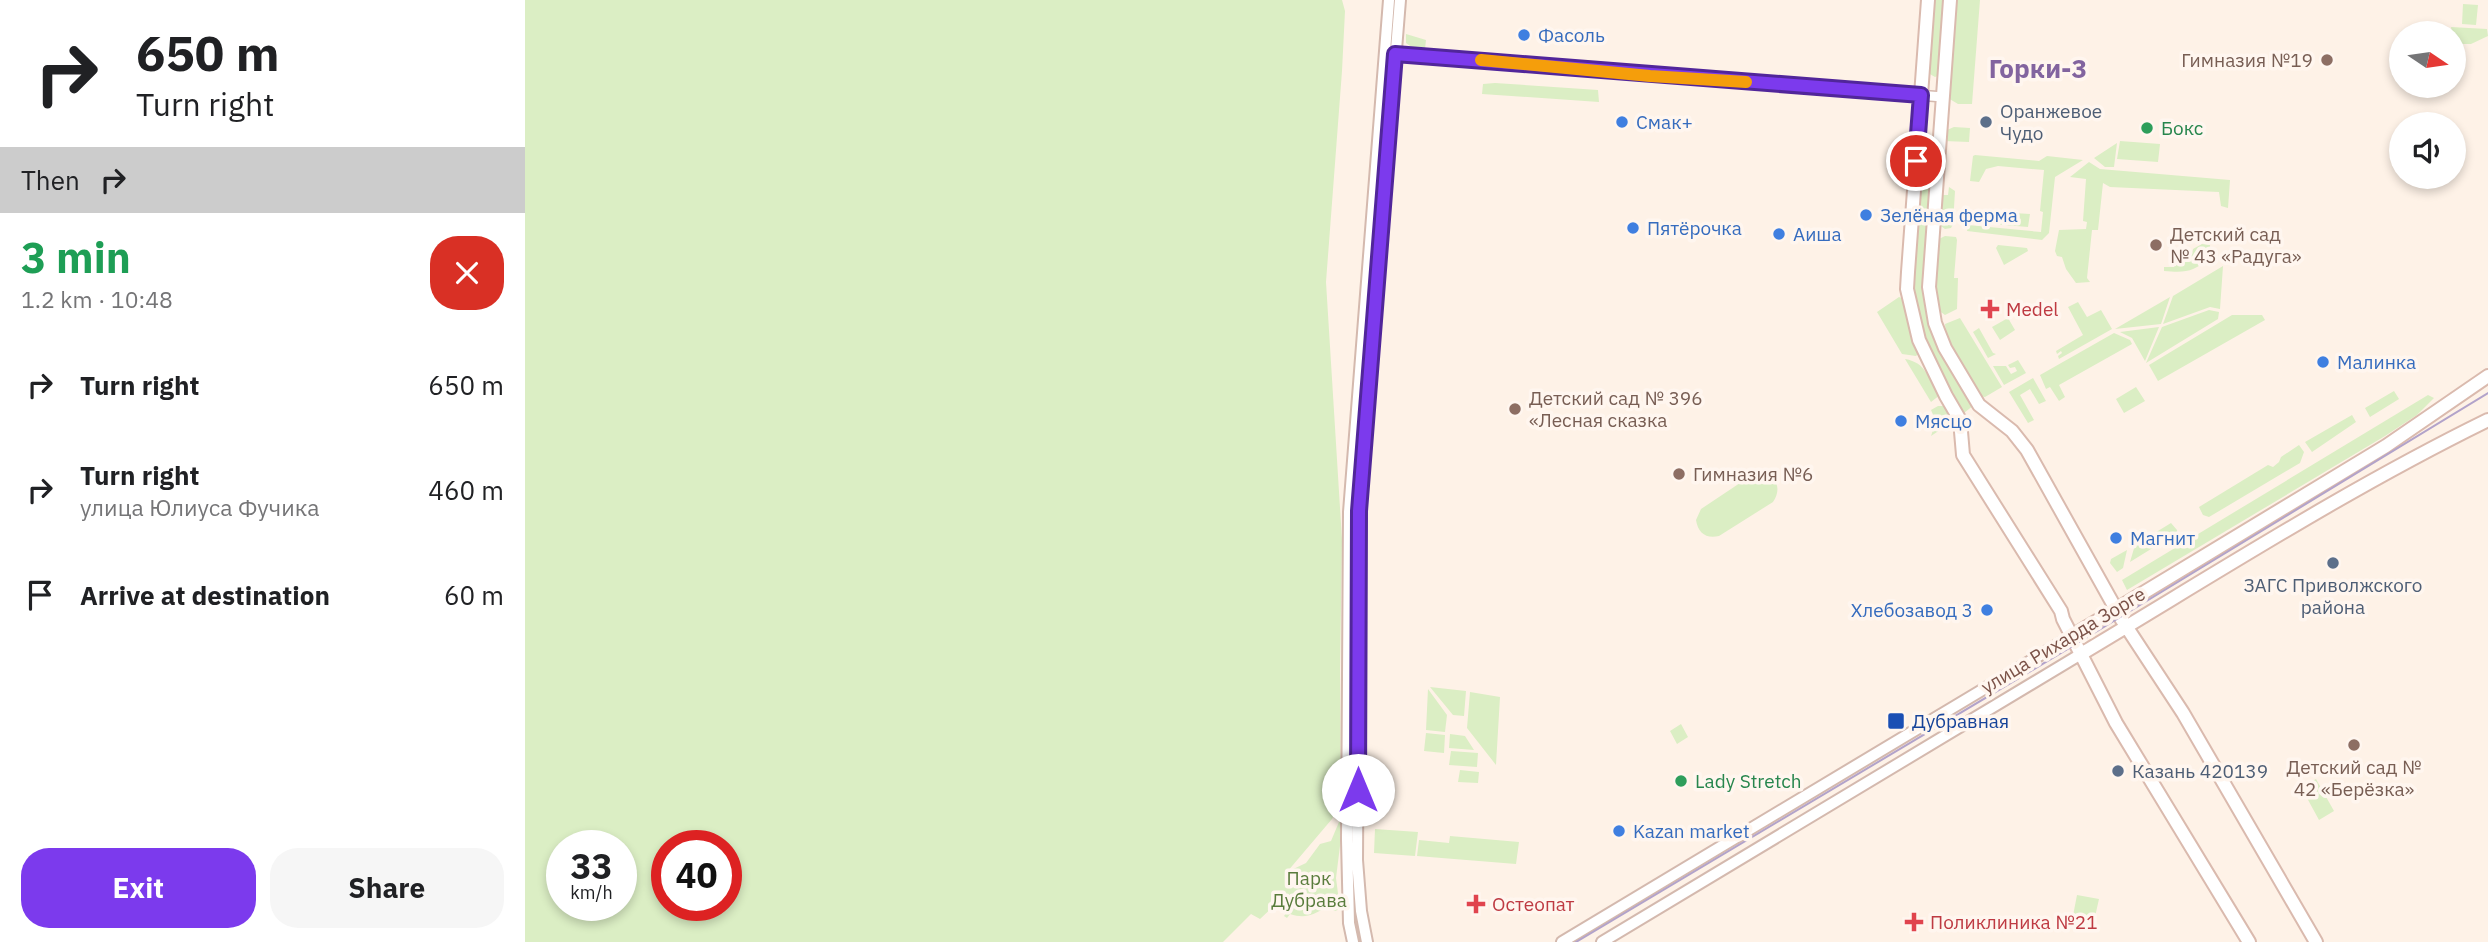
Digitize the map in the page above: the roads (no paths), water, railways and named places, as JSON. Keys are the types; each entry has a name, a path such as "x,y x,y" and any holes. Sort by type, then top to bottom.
{"main road":[{"path":"1929,0 1907,289 1919,340 1960,420 1963,456 2061,611 2116,723 2249,942"},
{"path":"1950,0 1929,286 1935,323 1945,348 1979,405 2012,431 2027,450 2126,626 2183,713 2316,942"},
{"name":"улица Рихарда Зорге","path":"2072,636 2386,446 2488,376"},
{"name":"улица Рихарда Зорге","path":"2081,654 2339,499 2418,454 2488,420"}],"street":[{"path":"1367,942 1361,911 1357,860 1358,526 1390,54 1389,0"},
{"path":"1353,942 1349,923 1347,859 1349,512 1390,54 1400,0"},
{"path":"1390,54 1943,97"},
{"name":"улица Рихарда Зорге","path":"1562,942 2072,636"},
{"name":"улица Рихарда Зорге","path":"1602,942 2081,654"}],"tram line":[{"path":"1576,942 2076,644 2488,393"}],"place":[{"name":"Фасоль","path":"1524,35"},
{"name":"Гимназия №19","path":"2327,60"},
{"name":"Смак+","path":"1622,122"},
{"name":"Оранжевое Чудо","path":"1986,122"},
{"name":"Бокс","path":"2147,128"},
{"name":"Зелёная ферма","path":"1866,215"},
{"name":"Пятёрочка","path":"1633,228"},
{"name":"Аиша","path":"1779,234"},
{"name":"Детский сад № 43 «Радуга»","path":"2156,245"},
{"name":"Medel","path":"1990,309"},
{"name":"Малинка","path":"2323,362"},
{"name":"Детский сад № 396 «Лесная сказка","path":"1515,409"},
{"name":"Мясцо","path":"1901,421"},
{"name":"Гимназия №6","path":"1679,474"},
{"name":"Магнит","path":"2116,538"},
{"name":"ЗАГС Приволжского района","path":"2333,563"},
{"name":"Хлебозавод 3","path":"1987,610"},
{"name":"Дубравная","path":"1896,721"},
{"name":"Детский сад № 42 «Берёзка»","path":"2354,745"},
{"name":"Казань 420139","path":"2118,771"},
{"name":"Lady Stretch","path":"1681,781"},
{"name":"Kazan market","path":"1619,831"},
{"name":"Остеопат","path":"1476,904"},
{"name":"Поликлиника №21","path":"1914,922"}],"district":[{"name":"Горки-3","path":"2038,69"}],"park label":[{"name":"Парк Дубрава","path":"1309,889"}]}
